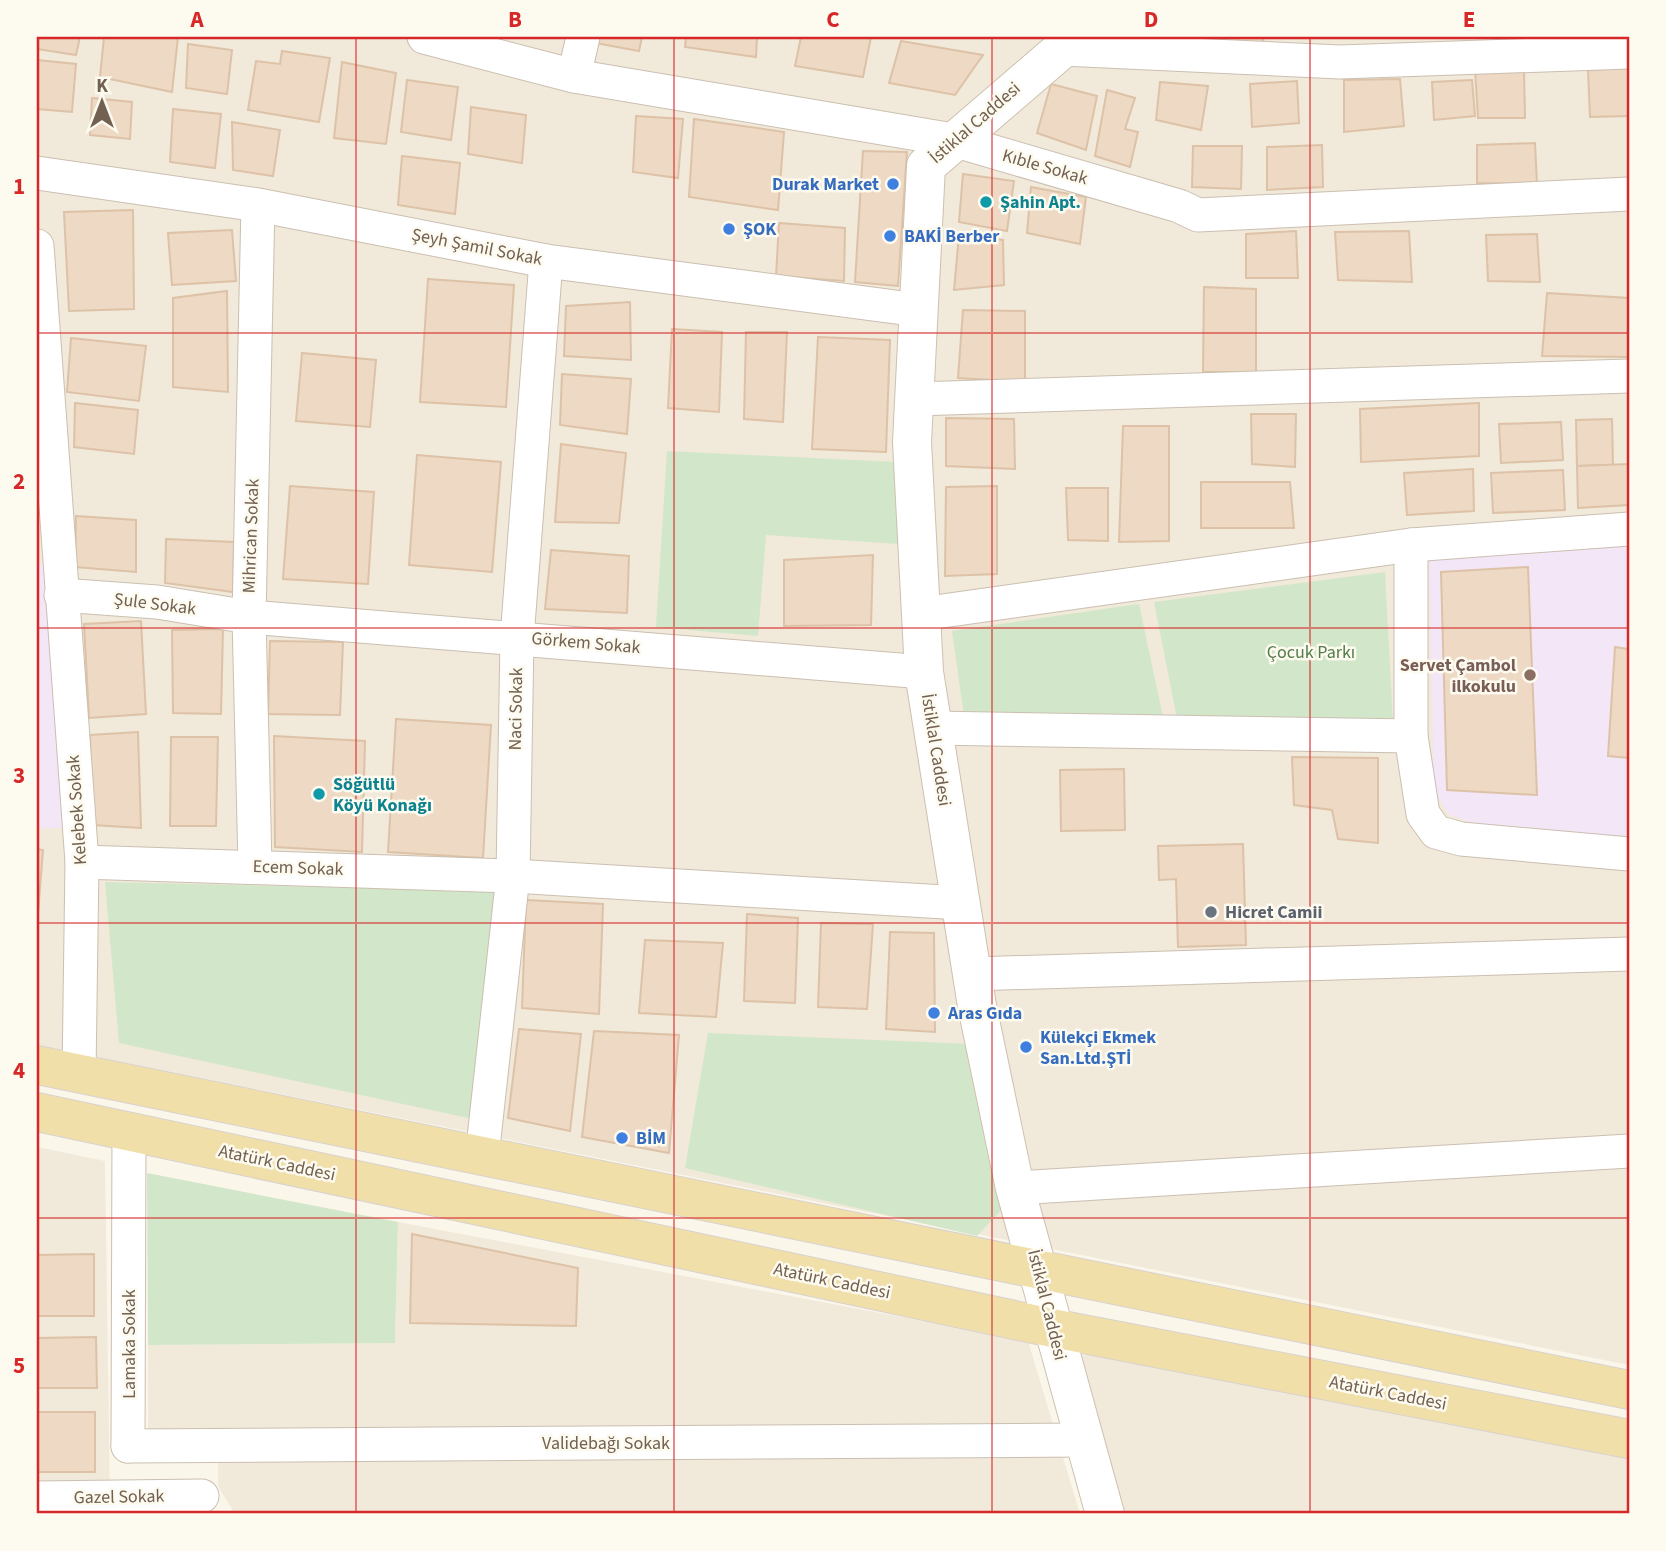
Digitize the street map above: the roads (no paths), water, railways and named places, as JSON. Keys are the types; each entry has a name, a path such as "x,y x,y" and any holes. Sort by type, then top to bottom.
{"main road":[{"path":"37,1065 1629,1390"},
{"name":"Atatürk Caddesi","path":"37,1112 1052,1328 1629,1439"}],"street":[{"name":"Kıble Sokak","path":"424,37 574,76 953,140 1179,206 1198,215 1629,194"},
{"path":"574,76 583,37"},
{"path":"1069,43 1340,62 1629,52"},
{"name":"İstiklal Caddesi","path":"1069,43 953,140 926,166 912,442 924,672 972,974 1015,1188 1105,1514"},
{"name":"Şeyh Şamil Sokak","path":"37,173 258,205 546,261 919,310"},
{"name":"Mihrican Sokak","path":"255,866 248,617 258,205"},
{"name":"Kelebek Sokak","path":"37,246 47,547 61,595 82,862 79,1074"},
{"name":"Naci Sokak","path":"482,1156 513,876 517,638 546,261"},
{"path":"915,399 1629,376"},
{"path":"921,614 1411,545 1629,530"},
{"path":"1411,545 1411,736 1423,814 1436,832 1461,839 1629,854"},
{"name":"Şule Sokak","path":"61,595 157,602 248,617"},
{"name":"Görkem Sokak","path":"248,617 924,672"},
{"path":"933,727 1411,736"},
{"name":"Ecem Sokak","path":"82,862 513,876 961,903"},
{"path":"972,974 1629,954"},
{"name":"Lamaka Sokak","path":"128,1446 129,1131"},
{"path":"1015,1188 1629,1151"},
{"name":"Validebağı Sokak","path":"128,1446 1084,1440"},
{"path":"128,1446 208,1505"},
{"name":"Gazel Sokak","path":"37,1498 208,1505"}],"place":[{"name":"Durak Market","path":"893,184"},
{"name":"Şahin Apt.","path":"986,202"},
{"name":"ŞOK","path":"729,229"},
{"name":"BAKİ Berber","path":"890,236"},
{"name":"Servet Çambol ilkokulu","path":"1530,675"},
{"name":"Söğütlü Köyü Konağı","path":"319,794"},
{"name":"Hicret Camii","path":"1211,912"},
{"name":"Aras Gıda","path":"934,1013"},
{"name":"Külekçi Ekmek San.Ltd.ŞTİ","path":"1026,1047"},
{"name":"BİM","path":"622,1138"}],"park label":[{"name":"Çocuk Parkı","path":"1311,652"}]}
